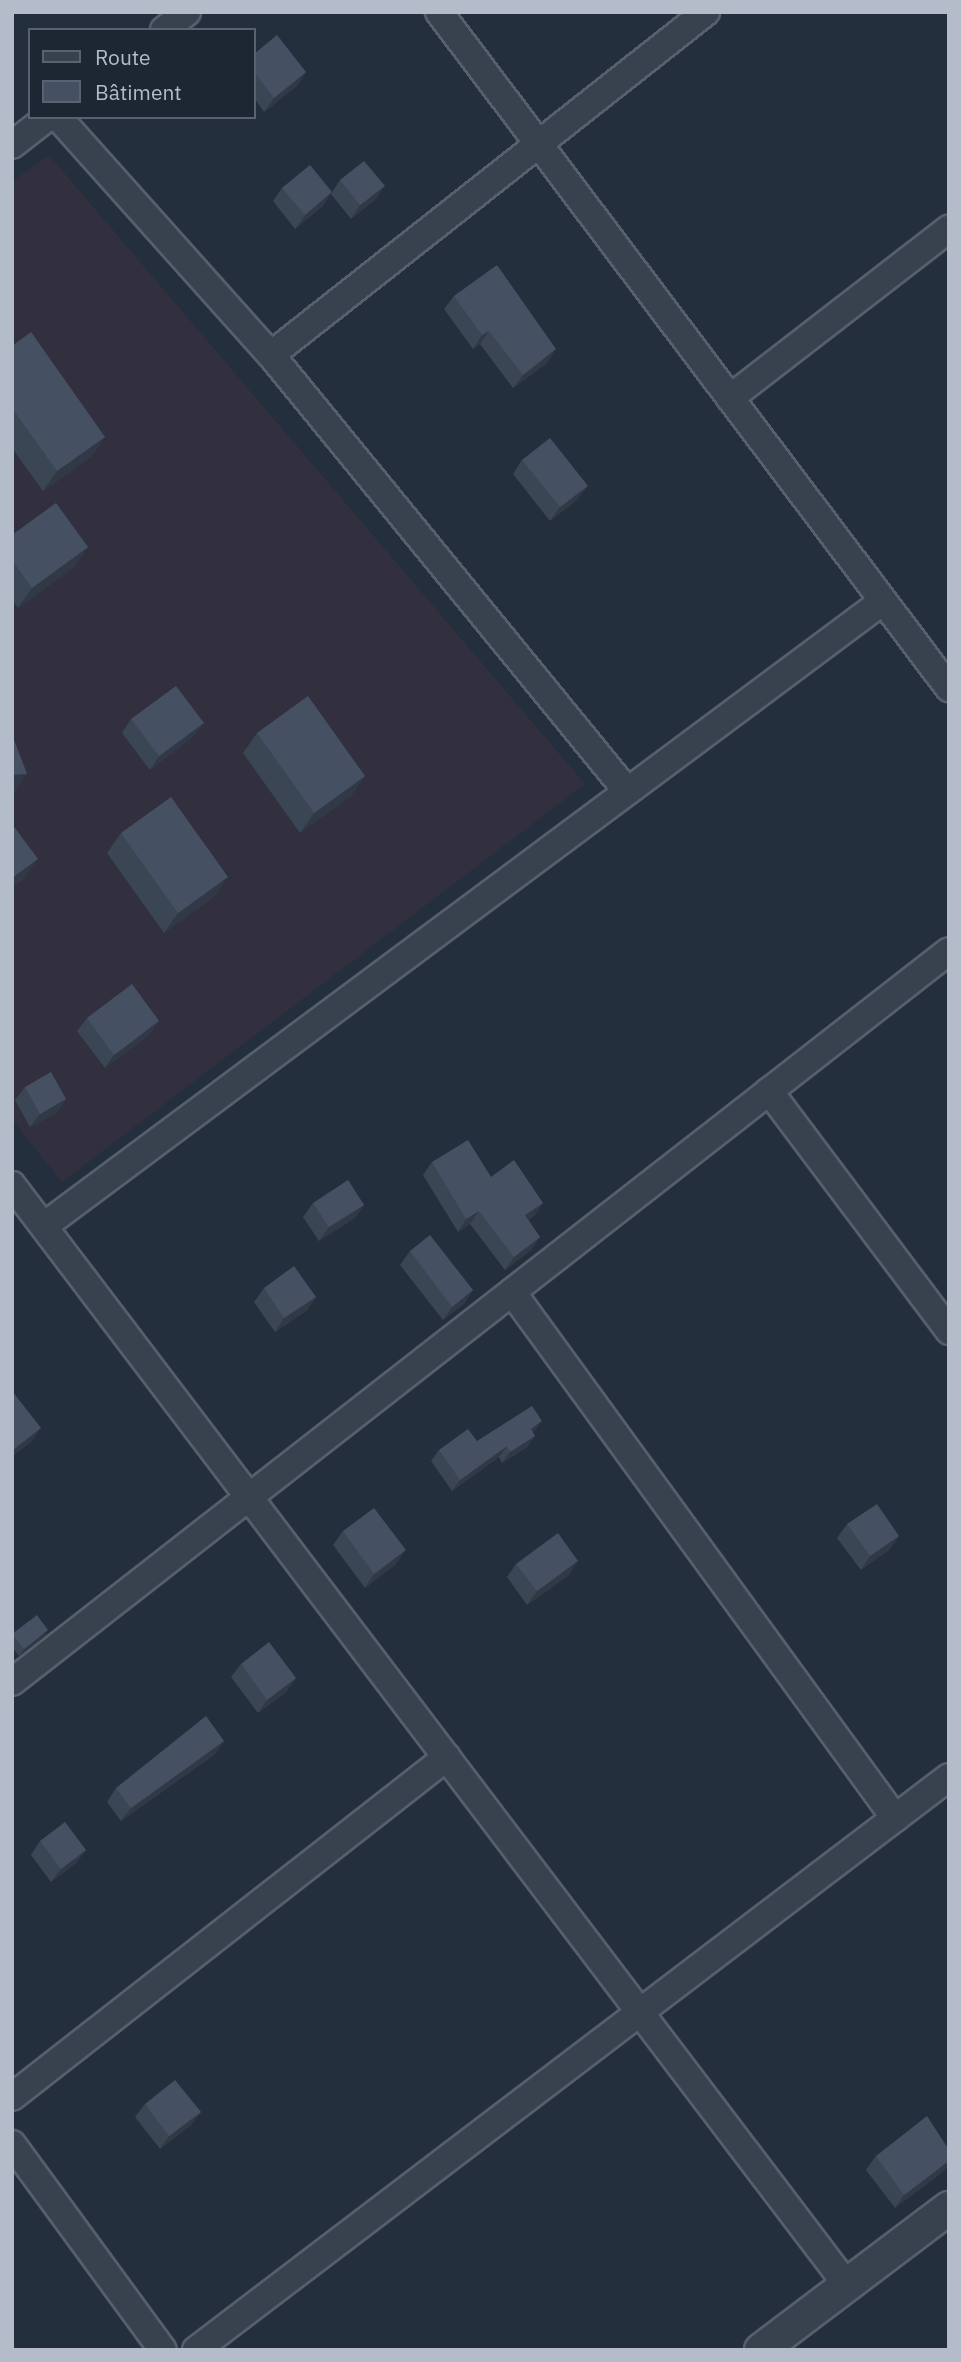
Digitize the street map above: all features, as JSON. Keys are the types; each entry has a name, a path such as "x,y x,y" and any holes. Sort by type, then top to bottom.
{"street":[{"path":"167,28 187,12"},
{"path":"439,12 949,688"},
{"path":"271,355 537,142 706,12"},
{"path":"12,145 45,119"},
{"path":"60,119 271,355 627,791"},
{"path":"730,398 949,229"},
{"path":"44,1226 883,601"},
{"path":"12,1682 949,951"},
{"path":"769,1091 949,1331"},
{"path":"12,1185 847,2284"},
{"path":"512,1292 895,1818"},
{"path":"12,2097 447,1757"},
{"path":"196,2350 949,1777"},
{"path":"12,2144 163,2350"},
{"path":"761,2350 949,2208"}],"shaded area":[{"path":"49,155 585,784 62,1182 12,1119 12,182"}],"building":[{"path":"277,35 306,72 274,98 256,75 256,52"},
{"path":"364,161 385,186 360,205 340,180"},
{"path":"310,165 332,192 305,215 282,188"},
{"path":"497,265 556,349 523,375 489,331 482,335 454,296"},
{"path":"31,332 105,437 57,471 12,408 12,346"},
{"path":"550,438 588,486 560,507 522,460"},
{"path":"56,503 88,547 32,588 12,560 12,535"},
{"path":"176,686 204,723 159,756 131,719"},
{"path":"308,696 365,776 314,813 257,733"},
{"path":"12,735 13,737 27,774 12,775"},
{"path":"171,797 228,877 178,913 121,833"},
{"path":"12,824 38,859 12,878"},
{"path":"132,984 159,1021 114,1055 87,1018"},
{"path":"51,1072 66,1099 40,1114 25,1087"},
{"path":"468,1140 491,1177 514,1160 543,1203 525,1215 540,1237 514,1257 479,1211 466,1219 432,1162"},
{"path":"348,1180 364,1205 329,1227 313,1203"},
{"path":"430,1235 473,1290 452,1307 410,1251"},
{"path":"294,1266 316,1297 284,1318 264,1288"},
{"path":"12,1391 41,1428 12,1451"},
{"path":"532,1406 542,1421 531,1429 535,1436 510,1452 507,1446 460,1480 439,1450 468,1429 477,1441"},
{"path":"877,1504 899,1536 870,1556 847,1524"},
{"path":"374,1508 406,1550 374,1574 343,1531"},
{"path":"558,1533 578,1561 537,1591 516,1564"},
{"path":"37,1615 48,1630 24,1649 12,1634"},
{"path":"269,1642 296,1678 267,1700 241,1664"},
{"path":"206,1716 224,1741 131,1808 116,1788"},
{"path":"65,1822 86,1850 61,1869 40,1841"},
{"path":"175,2080 201,2112 169,2136 145,2104"},
{"path":"927,2116 949,2150 949,2161 904,2195 876,2156"}]}
